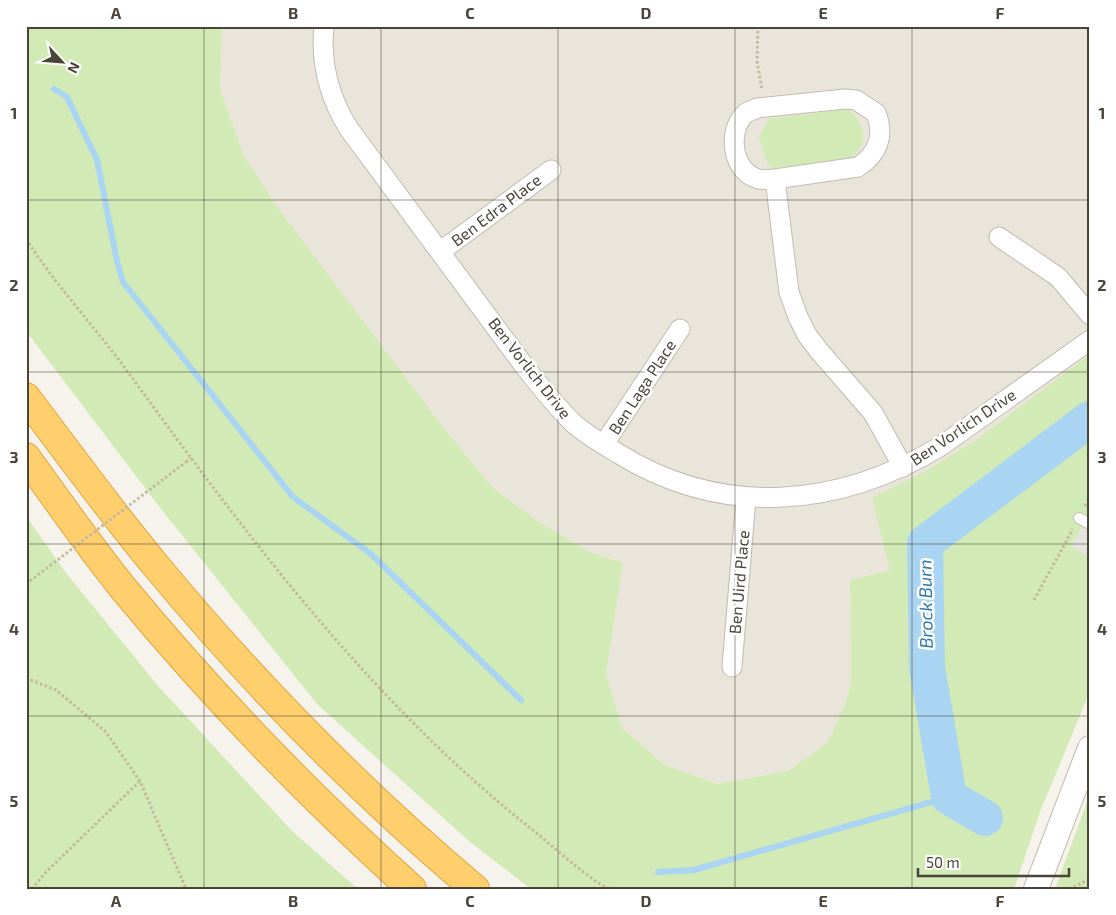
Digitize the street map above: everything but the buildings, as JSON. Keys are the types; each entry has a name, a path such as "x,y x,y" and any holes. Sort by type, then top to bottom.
{"highway":[{"path":"26,397 157,567 270,696 385,810 475,889"},
{"path":"26,457 123,587 182,657 260,743 360,842 412,889"}],"street":[{"name":"Ben Vorlich Drive","path":"324,26 322,44 324,63 330,94 338,112 547,395 572,422 604,444 641,467 674,481 706,491 746,498 832,492 869,482 903,467 941,446 1090,340"},
{"path":"845,98 856,100 876,113 881,133 876,150 869,160 858,167 775,179 759,179 751,175 736,159 734,144 738,124 746,113 765,107 845,98"},
{"name":"Ben Edra Place","path":"441,251 551,170"},
{"path":"775,179 788,284 798,317 807,335 820,352 873,413 903,467"},
{"path":"999,236 1058,277 1090,314"},
{"name":"Ben Laga Place","path":"604,444 680,329"},
{"name":"Ben Uird Place","path":"732,667 746,498"},
{"path":"1036,889 1090,748"}],"lane":[{"path":"1079,518 1090,524"}],"path":[{"path":"758,26 757,61 765,107"},
{"path":"26,239 276,569 336,640 425,735 491,797 609,889"},
{"path":"26,584 191,458"},
{"path":"1034,600 1090,498"},
{"path":"26,678 56,690 105,731 140,781 186,889"},
{"path":"32,889 45,873 140,781"},
{"path":"1069,889 1090,880"}],"shaded area":[{"path":"222,26 1090,26 1090,354 976,440 926,471 890,570 850,580 851,681 846,702 827,743 788,771 717,784 665,765 622,728 606,674 623,563 588,551 539,522 493,488 447,432 278,208 244,156 220,89"},
{"path":"1087,517 1090,519 1090,557 1071,547"}],"green space":[{"path":"26,26 222,26 220,89 244,156 278,208 447,432 493,488 539,522 588,551 623,563 606,674 622,728 665,765 717,784 788,771 827,743 846,702 851,681 850,580 890,570 872,498 926,471 976,440 1090,354 1090,691 1040,812 1014,889 531,889 470,842 317,704 161,509 26,331"},
{"path":"847,109 858,120 863,134 863,141 860,147 856,154 849,159 773,168 767,163 759,137 769,119"},
{"path":"26,516 66,573 159,687 292,831 358,889 26,889"},
{"path":"1090,794 1090,889 1055,889"}],"waterway":[{"path":"54,89 67,97 97,160 123,282 293,497 371,554 521,700"},
{"name":"Brock Burn","path":"985,818 949,797 927,667 925,543 1090,419"},
{"path":"658,872 694,870 949,797"}]}
